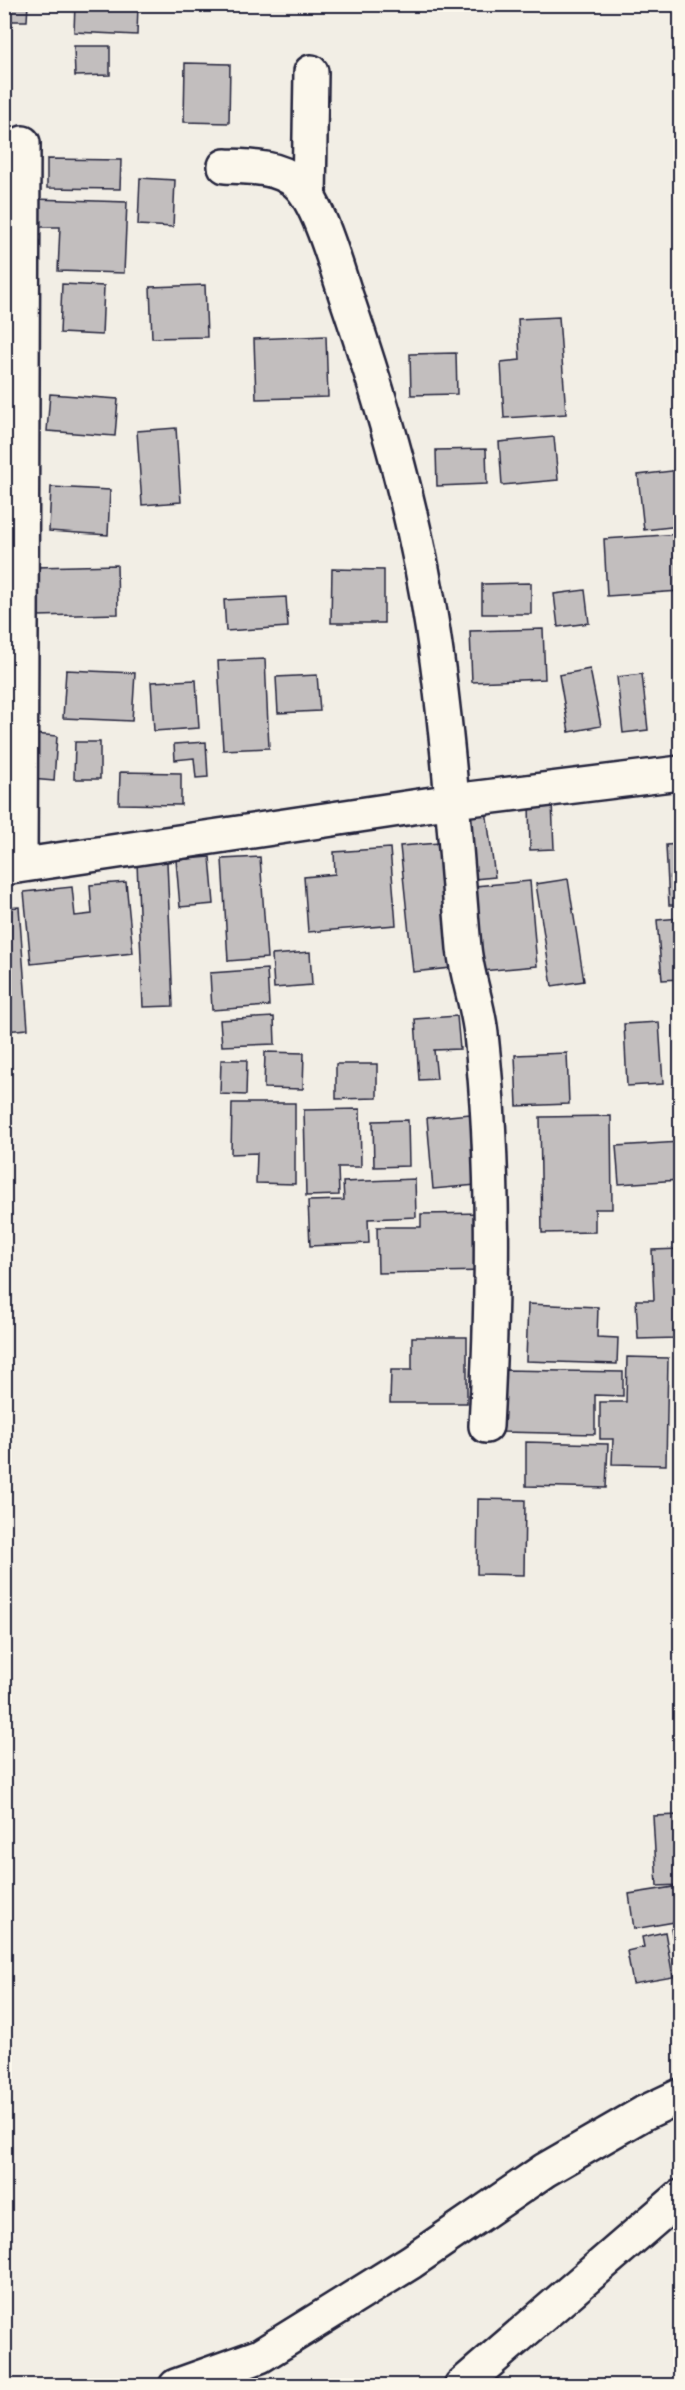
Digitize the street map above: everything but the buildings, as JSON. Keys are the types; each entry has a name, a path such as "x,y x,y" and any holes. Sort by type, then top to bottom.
{"street":[{"path":"309,198 311,72"},
{"path":"23,143 12,866 453,801 681,773"},
{"path":"225,166 260,168 275,172 295,181 309,198 339,276 386,417 405,487 433,633 453,801 465,954 481,1031 492,1185 492,1313 486,1426"},
{"path":"176,2385 260,2356 411,2262 545,2170 644,2113 681,2096"},
{"path":"461,2385 681,2197"}]}
